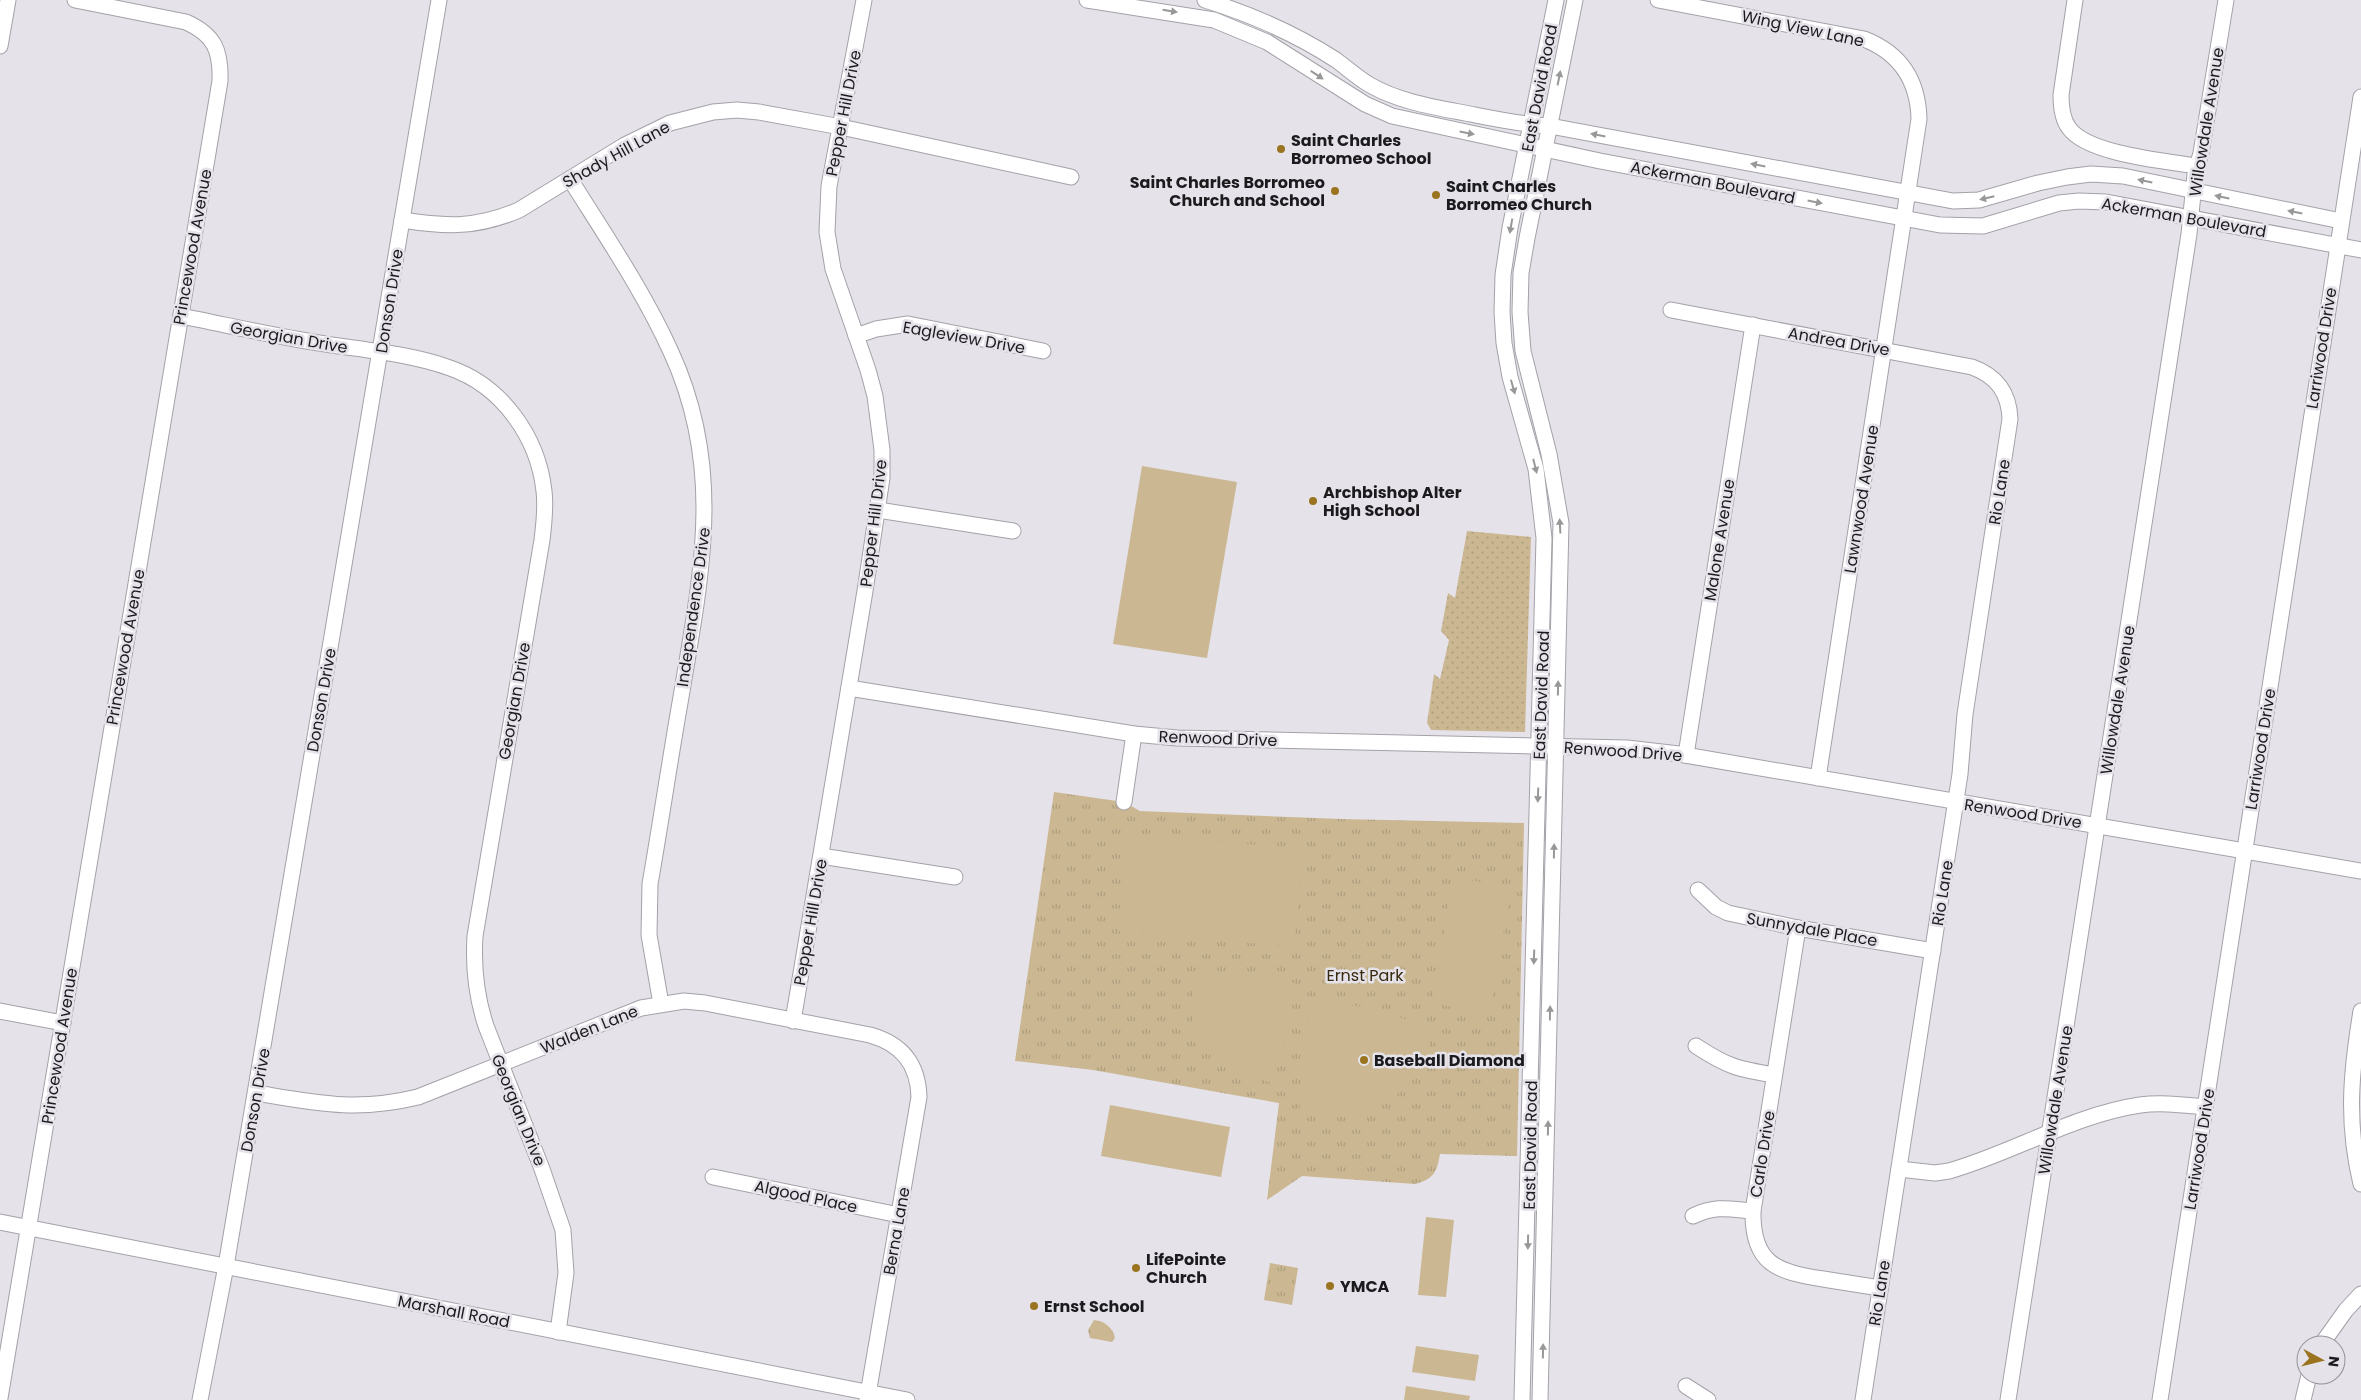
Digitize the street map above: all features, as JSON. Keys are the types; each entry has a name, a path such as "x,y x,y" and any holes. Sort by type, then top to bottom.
{"street":[{"path":"0,46 8,0"},
{"name":"Princewood Avenue","path":"0,1398 30,1228 220,81 221,62 218,52 207,34 186,22 75,0"},
{"name":"Donson Drive","path":"200,1400 226,1266 256,1093 439,0"},
{"name":"Pepper Hill Drive","path":"793,1020 882,478 880,425 871,379 833,269 827,232 829,186 864,0"},
{"name":"Ackerman Boulevard","path":"1093,0 1214,20 1267,42 1377,110 1421,123 1904,219 1940,225 1983,226 2059,203 2079,200 2106,202 2191,217 2361,250"},
{"name":"Ackerman Boulevard","path":"1205,0 1237,10 1274,26 1335,59 1369,84 1389,94 1443,109 1531,125 1550,126 1953,201 1979,200 2038,183 2091,174 2123,176 2340,220"},
{"name":"East David Road","path":"1522,1400 1545,566 1543,514 1536,469 1510,377 1504,343 1502,312 1505,265 1556,0"},
{"name":"East David Road","path":"1540,1400 1560,523 1549,454 1526,369 1520,312 1521,273 1575,0"},
{"name":"Wing View Lane","path":"1658,0 1838,33 1864,39 1890,52 1910,76 1919,102 1919,119 1904,219"},
{"path":"2075,0 2061,95 2064,118 2069,128 2078,138 2103,149 2196,166"},
{"name":"Willowdale Avenue","path":"2008,1400 2191,217 2196,166 2201,153 2226,0"},
{"name":"Larriwood Drive","path":"2160,1400 2340,220 2361,97"},
{"name":"Shady Hill Lane","path":"402,220 440,226 480,223 519,210 644,134 670,122 706,113 737,110 759,112 841,127 1071,177"},
{"name":"Independence Drive","path":"570,179 672,352 695,421 702,467 706,522 703,558 649,901 649,935 661,1004"},
{"name":"Lawnwood Avenue","path":"1818,778 1904,219"},
{"name":"Andrea Drive","path":"1671,310 1972,367 1993,378 2001,386"},
{"name":"Georgian Drive","path":"181,316 290,338 425,360 451,368 484,386 499,398 514,414 533,448 540,467 544,492 542,540 475,936 473,962 478,1005 548,1185 563,1230 566,1273 558,1332"},
{"name":"Eagleview Drive","path":"856,336 876,329 908,324 1043,351"},
{"name":"Malone Avenue","path":"1686,755 1752,325"},
{"name":"Rio Lane","path":"1863,1400 1960,774 1965,714 2010,419 2007,398 2001,386"},
{"path":"878,510 1014,531"},
{"name":"Renwood Drive","path":"849,688 1134,734 1177,738 1627,748 1686,755 2361,871"},
{"path":"1124,802 1134,734"},
{"path":"821,856 954,877"},
{"name":"Sunnydale Place","path":"1698,890 1716,907 1728,913 1798,928 1933,951"},
{"name":"Carlo Drive","path":"1798,928 1754,1211 1756,1242 1770,1263 1779,1269 1794,1274 1880,1288"},
{"name":"Walden Lane","path":"256,1093 321,1103 371,1106 418,1097 622,1015 661,1004 705,1003 879,1038 904,1052 915,1070"},
{"path":"2361,1010 2351,1080 2350,1109 2352,1137 2361,1184"},
{"path":"0,1012 63,1023"},
{"path":"1696,1046 1732,1068 1774,1075"},
{"path":"1531,1061 1549,1062"},
{"name":"Berna Lane","path":"867,1396 919,1097 915,1070"},
{"path":"1899,1169 1935,1173 1949,1171 2114,1111 2140,1105 2162,1103 2204,1107"},
{"name":"Algood Place","path":"713,1177 899,1215"},
{"path":"1693,1216 1708,1208 1754,1211"},
{"name":"Marshall Road","path":"0,1222 558,1332 867,1396 907,1400"},
{"path":"2328,1335 2341,1315 2361,1294"},
{"path":"2304,1400 2307,1385"},
{"path":"1686,1386 1708,1400"}],"green space":[{"path":"1142,466 1237,482 1207,658 1113,644"},
{"path":"1467,531 1531,537 1525,732 1431,730 1427,723 1434,674 1440,679 1449,640 1441,631 1448,593 1455,598"},
{"name":"Ernst Park","path":"1054,792 1124,802 1140,811 1341,819 1524,823 1517,1156 1440,1154 1438,1166 1434,1174 1426,1180 1415,1184 1302,1176 1267,1200 1279,1103 1093,1070 1015,1061"},
{"path":"1126,834 1303,849 1294,947 1118,931"},
{"path":"1453,877 1511,888 1491,1008 1485,1012 1435,1004 1433,999"},
{"path":"1244,974 1294,983 1288,1035 1272,1083 1221,1066 1192,1019 1192,975"},
{"name":"Baseball Diamond","path":"1309,1002 1358,1006 1427,1025 1429,1045 1420,1069 1400,1091 1375,1108 1362,1113 1337,1117 1299,1114"},
{"path":"1110,1105 1230,1127 1221,1177 1101,1156"},
{"path":"1426,1217 1454,1220 1446,1297 1418,1295"},
{"path":"1270,1263 1298,1268 1292,1305 1264,1300"},
{"path":"1094,1320 1105,1323 1110,1328 1115,1338 1112,1342 1090,1338 1088,1330"},
{"path":"1416,1346 1479,1355 1475,1381 1412,1372"},
{"path":"1406,1386 1470,1396 1469,1400 1404,1400"}],"place":[{"name":"Saint Charles Borromeo School","path":"1281,149"},
{"name":"Saint Charles Borromeo Church and School","path":"1335,191"},
{"name":"Saint Charles Borromeo Church","path":"1436,195"},
{"name":"Archbishop Alter High School","path":"1313,501"},
{"name":"Baseball Diamond","path":"1364,1060"},
{"name":"LifePointe Church","path":"1136,1268"},
{"name":"YMCA","path":"1330,1286"},
{"name":"Ernst School","path":"1034,1306"}]}
